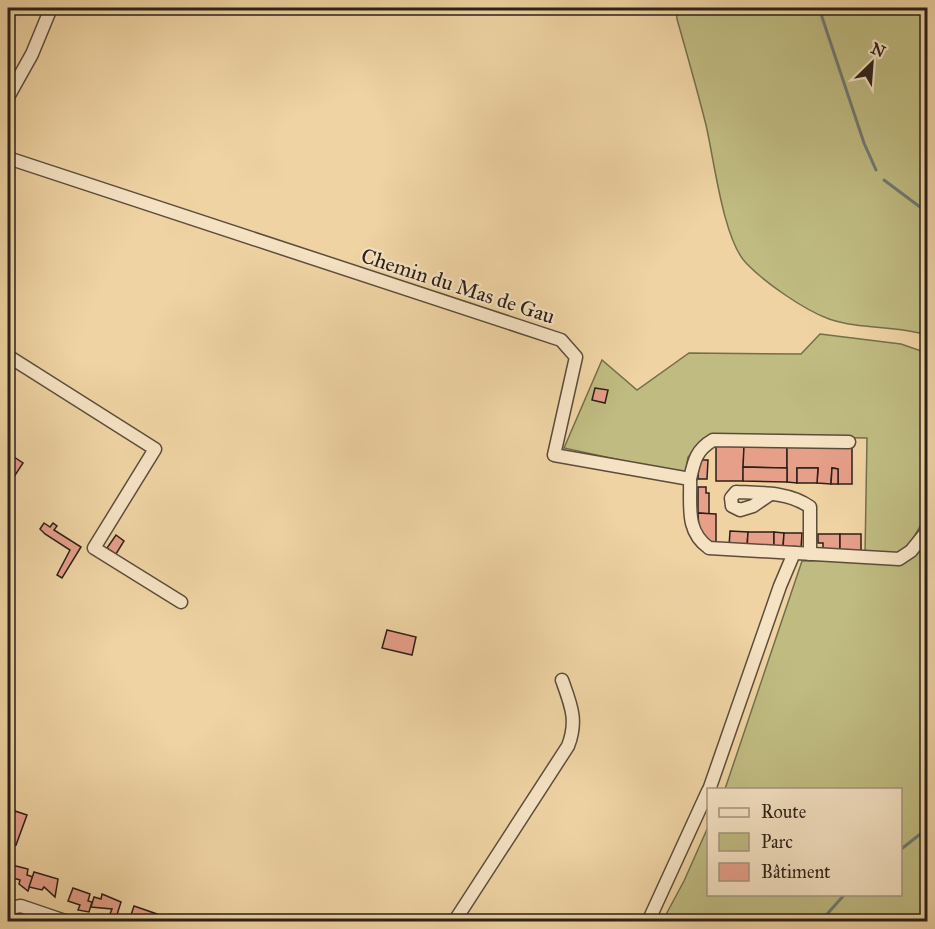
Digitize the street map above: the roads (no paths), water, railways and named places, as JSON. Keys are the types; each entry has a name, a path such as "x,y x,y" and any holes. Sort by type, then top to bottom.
{"street":[{"path":"8,97 32,54 51,8"},
{"name":"Chemin du Mas de Gau","path":"8,158 561,340 576,357 554,455 690,479"},
{"path":"8,356 155,449 94,548 182,602"},
{"path":"849,442 713,440 702,447 694,459 690,479 692,530 698,541 709,548 899,559 912,551 927,530"},
{"path":"769,495 786,495 810,507 810,554"},
{"path":"710,788 780,586 795,553"},
{"path":"454,921 568,746 574,730 574,716 562,680"},
{"path":"648,921 707,794"},
{"path":"8,908 21,906 68,921"}],"waterway":[{"path":"819,8 864,143 876,170"},
{"path":"884,180 928,213"},
{"path":"902,848 928,828"},
{"path":"820,922 843,896"}]}
